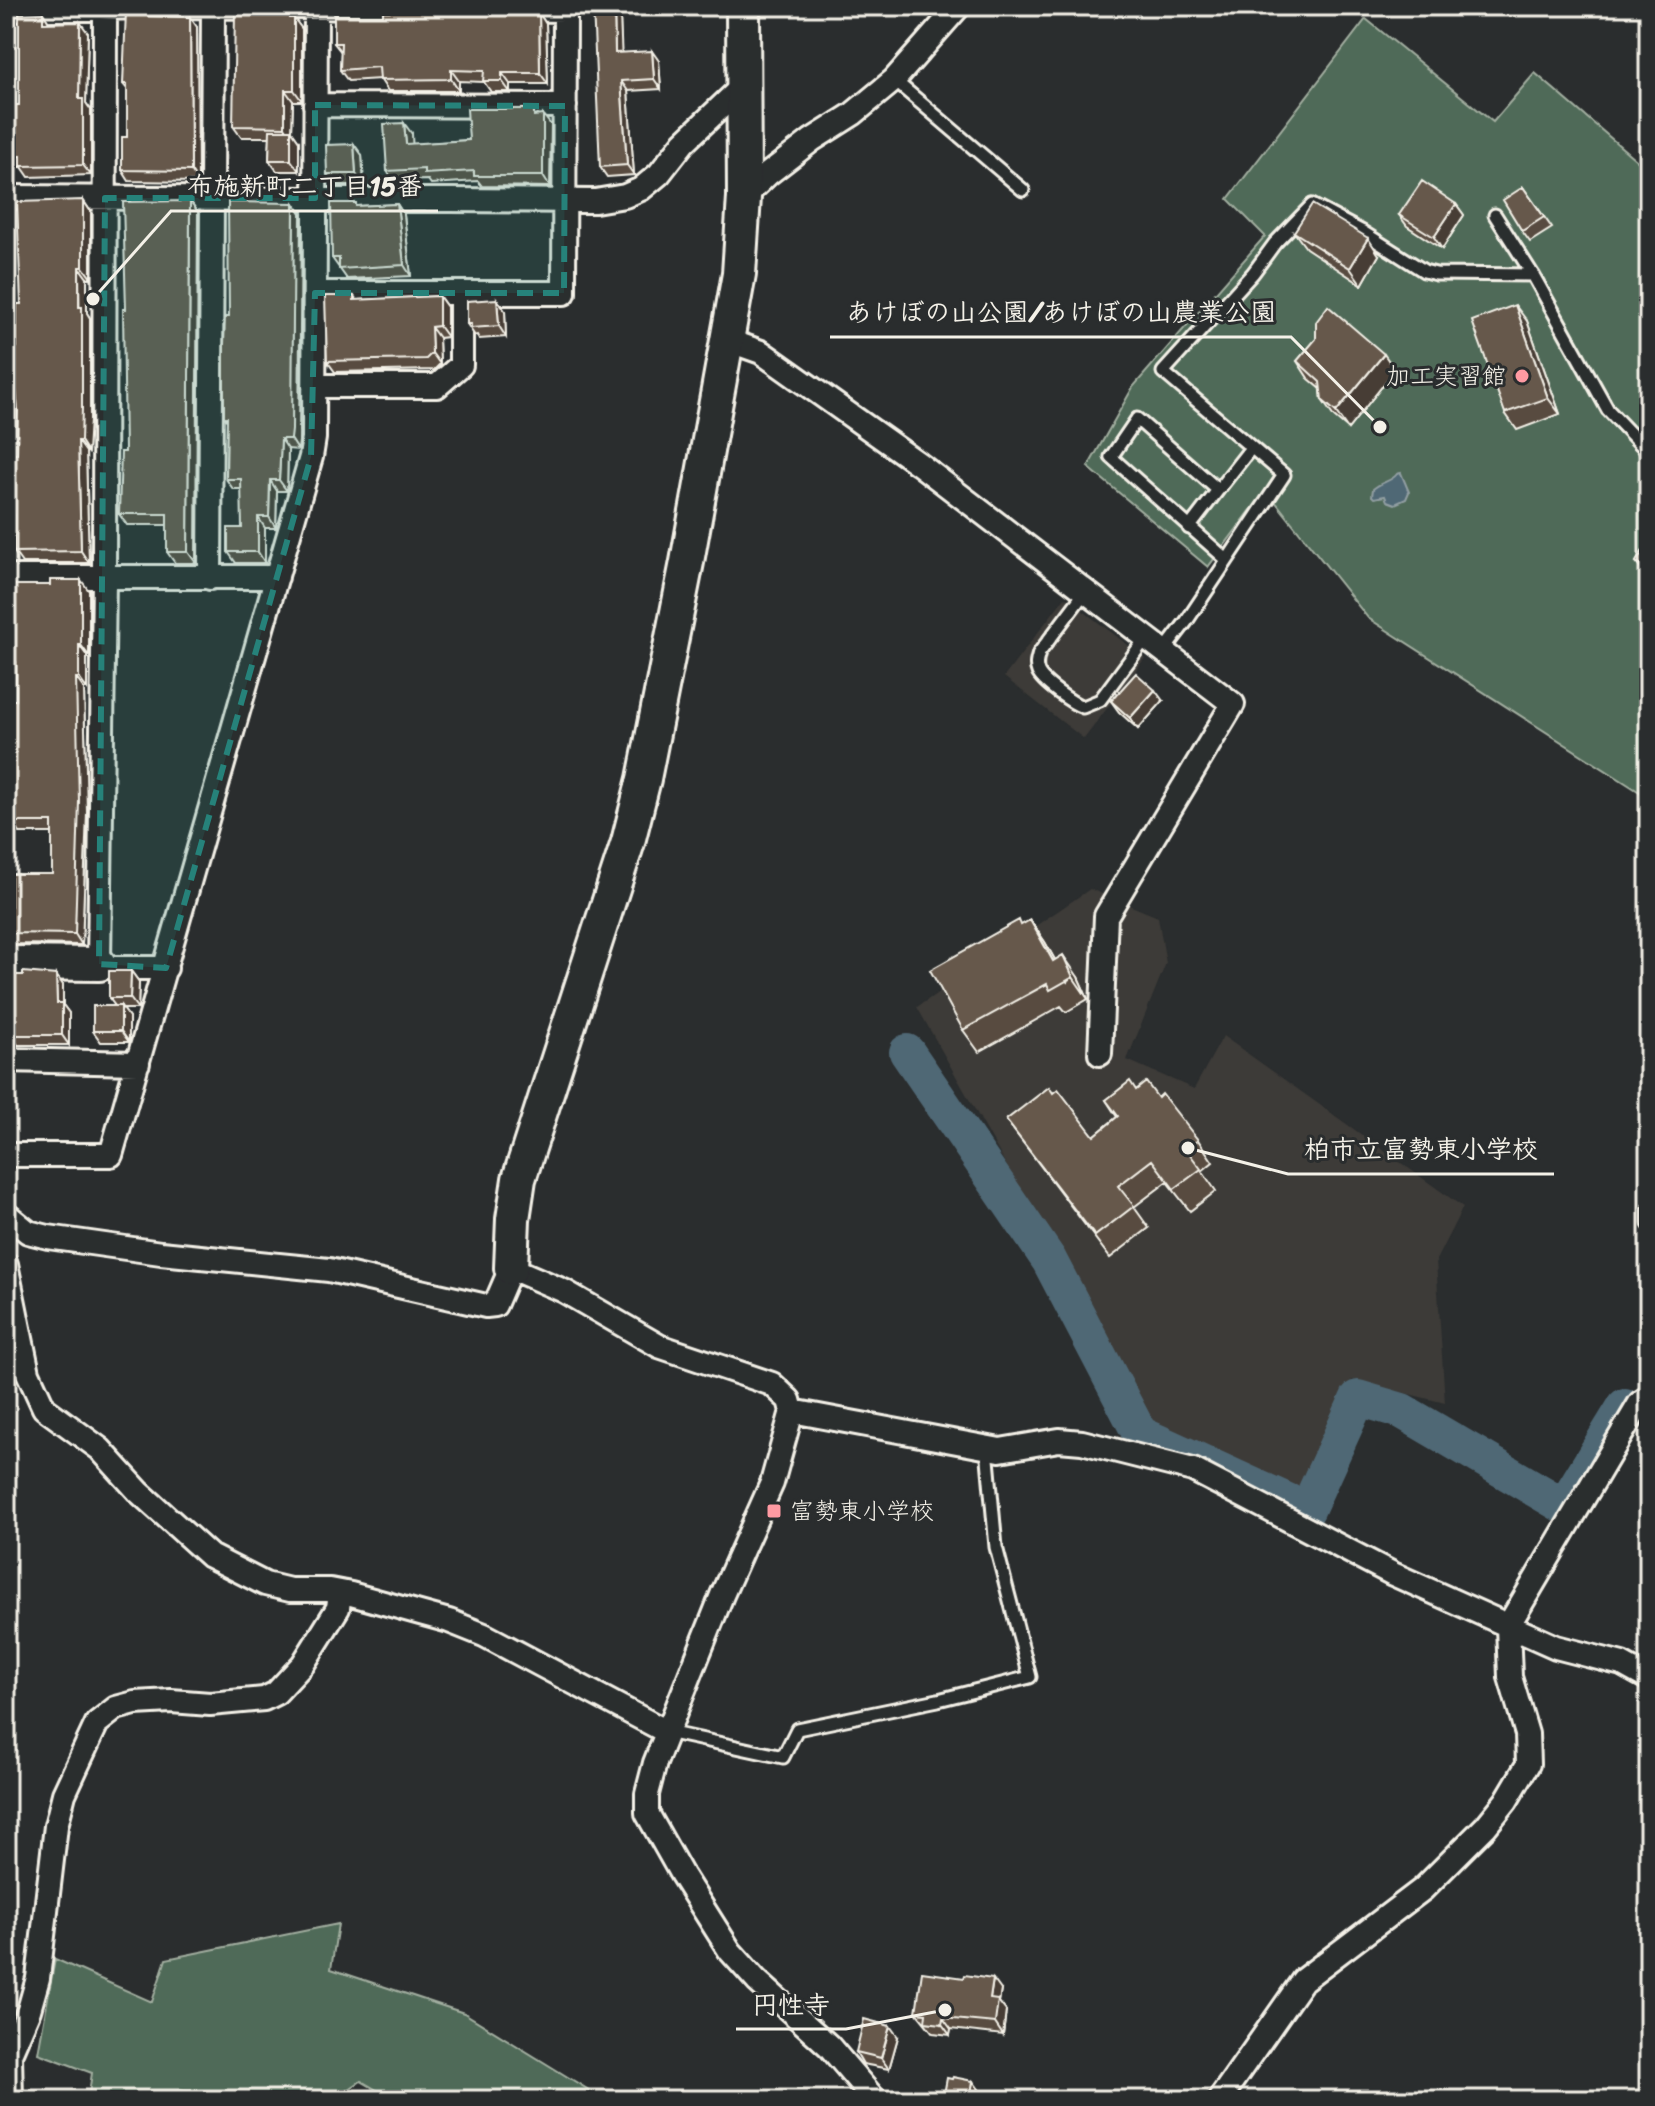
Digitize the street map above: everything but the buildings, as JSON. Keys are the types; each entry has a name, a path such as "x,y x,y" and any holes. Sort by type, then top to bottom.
{"street":[{"path":"6,1214 28,1232 48,1237 161,1253 329,1270 486,1306 495,1305 511,1268 519,1179 608,908 644,779 739,274 744,197 743,6"},
{"path":"744,197 801,149 853,114 894,80 959,6"},
{"path":"199,7 211,198 210,578"},
{"path":"6,10 199,7 565,10 564,293 315,293"},
{"path":"99,964 104,578 105,8"},
{"path":"6,1155 111,1155 311,457 316,8"},
{"path":"6,197 565,201 625,196 641,189 659,174 684,142 745,84"},
{"path":"315,105 565,106"},
{"path":"314,386 437,386 461,365 461,293"},
{"path":"727,340 761,352 919,464 1233,704 1106,916 1100,1054"},
{"path":"6,577 277,577"},
{"path":"6,963 166,968"},
{"path":"6,1060 138,1063"},
{"path":"6,1264 28,1373 44,1408 100,1449 139,1492 210,1556 265,1584 290,1590 340,1592 449,1621 484,1635 667,1732"},
{"path":"511,1268 564,1291 659,1346 772,1384 783,1392 792,1411 772,1483 722,1595 655,1763 647,1794 647,1813 730,1951 757,1981 829,2046 875,2100"},
{"path":"1219,2100 1303,1980 1423,1889 1486,1826 1514,1789 1528,1764 1527,1734 1510,1677 1508,1626 1640,1403 1649,1397"},
{"path":"792,1411 1000,1450 1059,1440 1082,1442 1193,1470 1393,1574 1556,1647 1622,1664 1649,1679"},
{"path":"11,2100 8,2054 29,2010 38,1978 56,1826 64,1794 97,1723 116,1708 135,1703 171,1701 210,1704 264,1699 276,1693 303,1664 338,1608 340,1592"}],"lane":[{"path":"894,80 1023,190"},
{"path":"1085,592 1039,653 1036,662 1041,677 1083,707 1100,700 1155,645 1227,560 1284,475 1163,372 1312,205 1361,231 1424,271 1436,274 1533,275"},
{"path":"1495,215 1533,275 1608,410 1649,453"},
{"path":"1218,490 1137,419 1111,457 1227,560"},
{"path":"1189,528 1251,448"},
{"path":"1649,1210 1649,1224"},
{"path":"667,1732 783,1757 797,1729 938,1700 1030,1677 996,1547 987,1448"}],"highlighted area":[{"path":"315,105 565,106 564,293 315,293 311,457 166,968 99,964 105,198 315,198"}],"shaded area":[{"path":"1065,597 1145,658 1084,739 1004,677"},
{"path":"1090,889 1158,917 1166,963 1127,1060 1194,1089 1223,1036 1463,1207 1436,1260 1445,1403 1352,1380 1295,1498 1155,1429 917,1007"}],"green space":[{"path":"1366,19 1493,122 1535,73 1649,171 1649,798 1368,618 1266,490 1208,567 1088,467 1133,387 1265,236 1228,199"},
{"path":"338,1924 331,1969 464,2013 605,2100 394,2100 361,2081 333,2100 220,2100 180,2090 156,2100 88,2100 92,2073 38,2053 55,1959 152,2002 166,1959"}],"water":[{"path":"1401,473 1409,492 1406,499 1395,504 1387,501 1385,496 1372,496 1373,489"}],"waterway":[{"path":"907,1052 1049,1260 1140,1434 1307,1510 1358,1398 1402,1411 1564,1506 1625,1406"}],"place":[{"name":"布施新町二丁目15番","path":"93,299"},
{"name":"加工実習館","path":"1522,376"},
{"name":"あけぼの山公園/あけぼの山農業公園","path":"1380,427"},
{"name":"柏市立富勢東小学校","path":"1188,1148"},
{"name":"富勢東小学校","path":"774,1511"},
{"name":"円性寺","path":"945,2010"}]}
